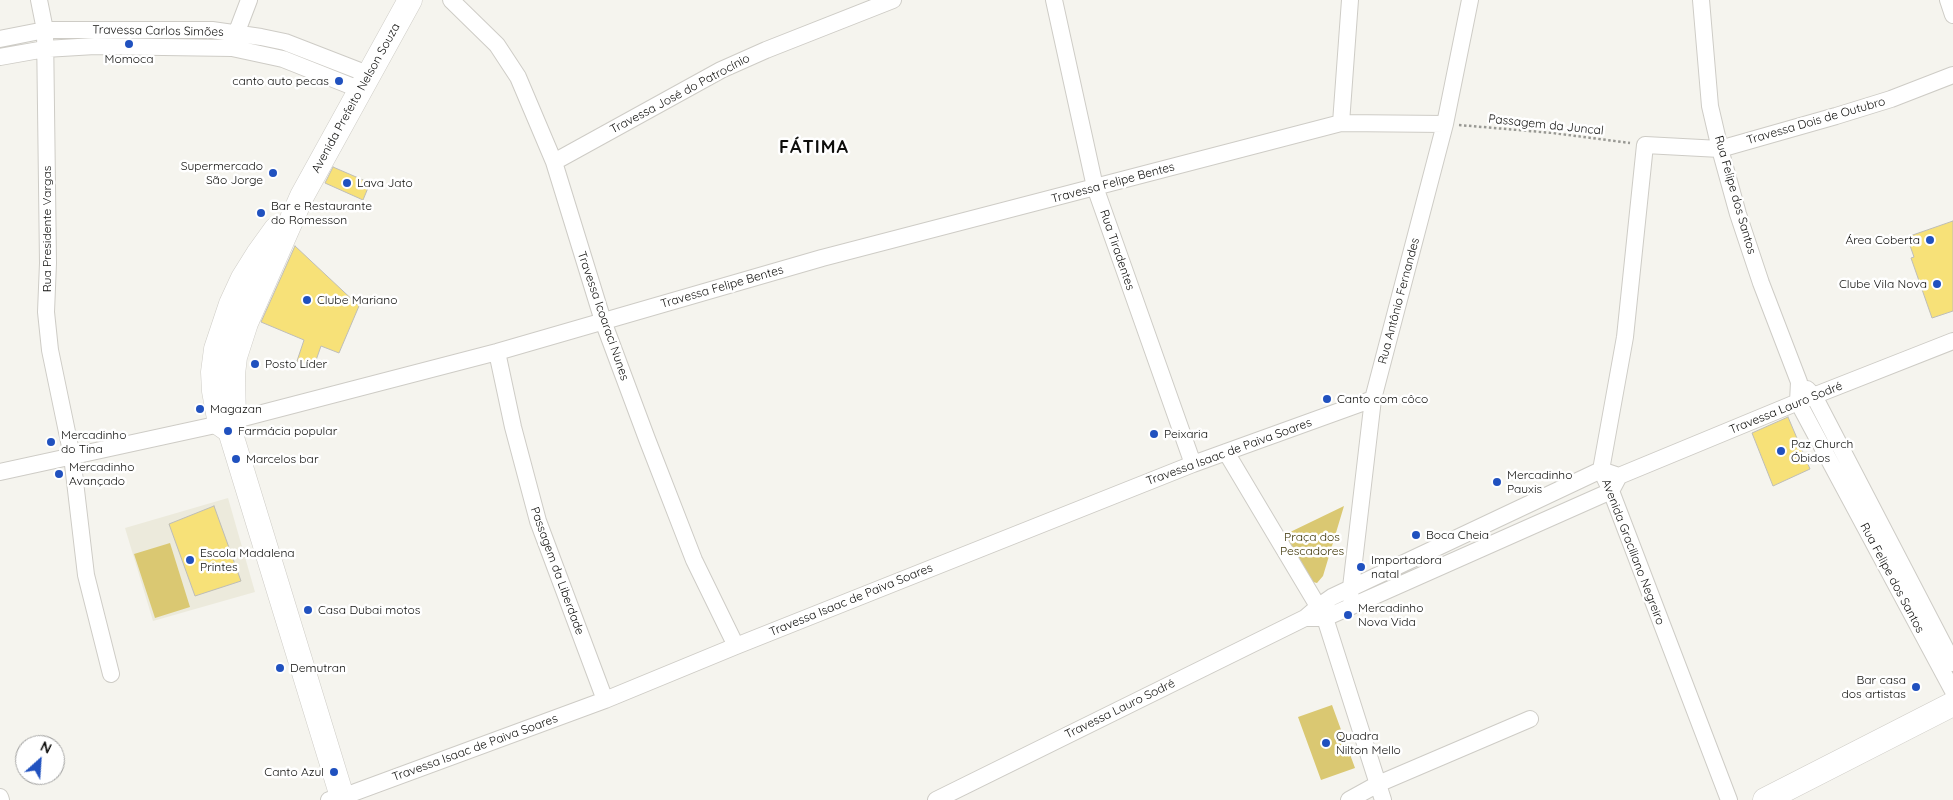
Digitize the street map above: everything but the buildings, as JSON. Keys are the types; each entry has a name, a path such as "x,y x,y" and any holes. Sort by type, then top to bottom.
{"street":[{"name":"Rua Presidente Vargas","path":"40,0 45,30 48,263 46,312 50,350 72,456 86,576 111,674"},
{"path":"234,40 249,0"},
{"name":"Avenida Prefeito Nelson Souza","path":"338,799 228,425 214,391 213,372 221,330 231,304 258,254 302,196 410,0"},
{"name":"Travessa Icoaraci Nunes","path":"451,0 497,45 518,76 554,162 603,320 694,560 736,646"},
{"name":"Travessa José do Patrocínio","path":"554,162 722,70 766,50 893,0"},
{"name":"Rua Tiradentes","path":"1054,0 1095,187 1193,464"},
{"path":"1341,123 1350,0"},
{"name":"Rua Antônio Fernandes","path":"1350,606 1374,399 1446,124 1470,0"},
{"name":"Rua Felipe dos Santos","path":"1701,0 1710,106 1738,214 1761,282 1800,382 1814,396 1953,663"},
{"path":"1948,0 1953,15"},
{"name":"Travessa Carlos Simões","path":"0,39 45,30 212,30 283,58 366,82"},
{"name":"Travessa Carlos Simões","path":"0,57 45,49 234,40"},
{"name":"Travessa Dois de Outubro","path":"1645,145 1720,149 1891,99 1953,75"},
{"name":"Travessa Felipe Bentes","path":"0,472 228,425 497,352 822,258 1341,123 1446,124"},
{"name":"Avenida Graciliano Negreiro","path":"1645,145 1625,338 1601,470 1611,491 1728,800"},
{"name":"Travessa Lauro Sodré","path":"1619,476 1798,402 1953,341"},
{"name":"Passagem da Liberdade","path":"497,352 513,427 538,521 605,700"},
{"name":"Rua Felipe dos Santos","path":"1800,382 1798,402 1953,691"},
{"name":"Travessa Isaac de Paiva Soares","path":"338,799 605,700 1193,464 1374,399"},
{"path":"1226,452 1324,608 1381,792"},
{"path":"1601,470 1619,476 1611,491"},
{"name":"Travessa Lauro Sodré","path":"936,800 1305,618 1324,608 1351,589 1601,470"},
{"name":"Travessa Lauro Sodré","path":"1324,608 1350,606 1611,491"},
{"path":"1765,800 1953,704"},
{"path":"1349,800 1381,792 1530,719"}],"path":[{"name":"Passagem da Juncal","path":"1446,124 1553,133 1645,145"}],"shaded area":[{"name":"Escola Madalena Printes","path":"228,498 255,592 153,621 125,528"}],"green space":[{"name":"Praça dos Pescadores","path":"1344,506 1323,576 1317,583 1313,582 1309,579 1284,535"},
{"path":"170,543 190,607 155,618 134,554"},
{"name":"Quadra Nilton Mello","path":"1332,705 1355,768 1321,780 1298,717"}],"place":[{"name":"Momoca","path":"129,44"},
{"name":"canto auto pecas","path":"339,81"},
{"name":"Supermercado São Jorge","path":"273,173"},
{"name":"Lava Jato","path":"347,183"},
{"name":"Bar e Restaurante do Romesson","path":"261,213"},
{"name":"Área Coberta","path":"1930,240"},
{"name":"Clube Vila Nova","path":"1937,284"},
{"name":"Clube Mariano","path":"307,300"},
{"name":"Posto Líder","path":"255,364"},
{"name":"Canto com côco","path":"1327,399"},
{"name":"Magazan","path":"200,409"},
{"name":"Farmácia popular","path":"228,431"},
{"name":"Peixaria","path":"1154,434"},
{"name":"Mercadinho do Tina","path":"51,442"},
{"name":"Paz Church Óbidos","path":"1781,451"},
{"name":"Marcelos bar","path":"236,459"},
{"name":"Mercadinho Avançado","path":"59,474"},
{"name":"Mercadinho Pauxis","path":"1497,482"},
{"name":"Boca Cheia","path":"1416,535"},
{"name":"Escola Madalena Printes","path":"190,560"},
{"name":"Importadora natal","path":"1361,567"},
{"name":"Casa Dubai motos","path":"308,610"},
{"name":"Mercadinho Nova Vida","path":"1348,615"},
{"name":"Demutran","path":"280,668"},
{"name":"Bar casa dos artistas","path":"1916,687"},
{"name":"Quadra Nilton Mello","path":"1326,743"},
{"name":"Canto Azul","path":"334,772"}],"district":[{"name":"FÁTIMA","path":"814,148"}]}
